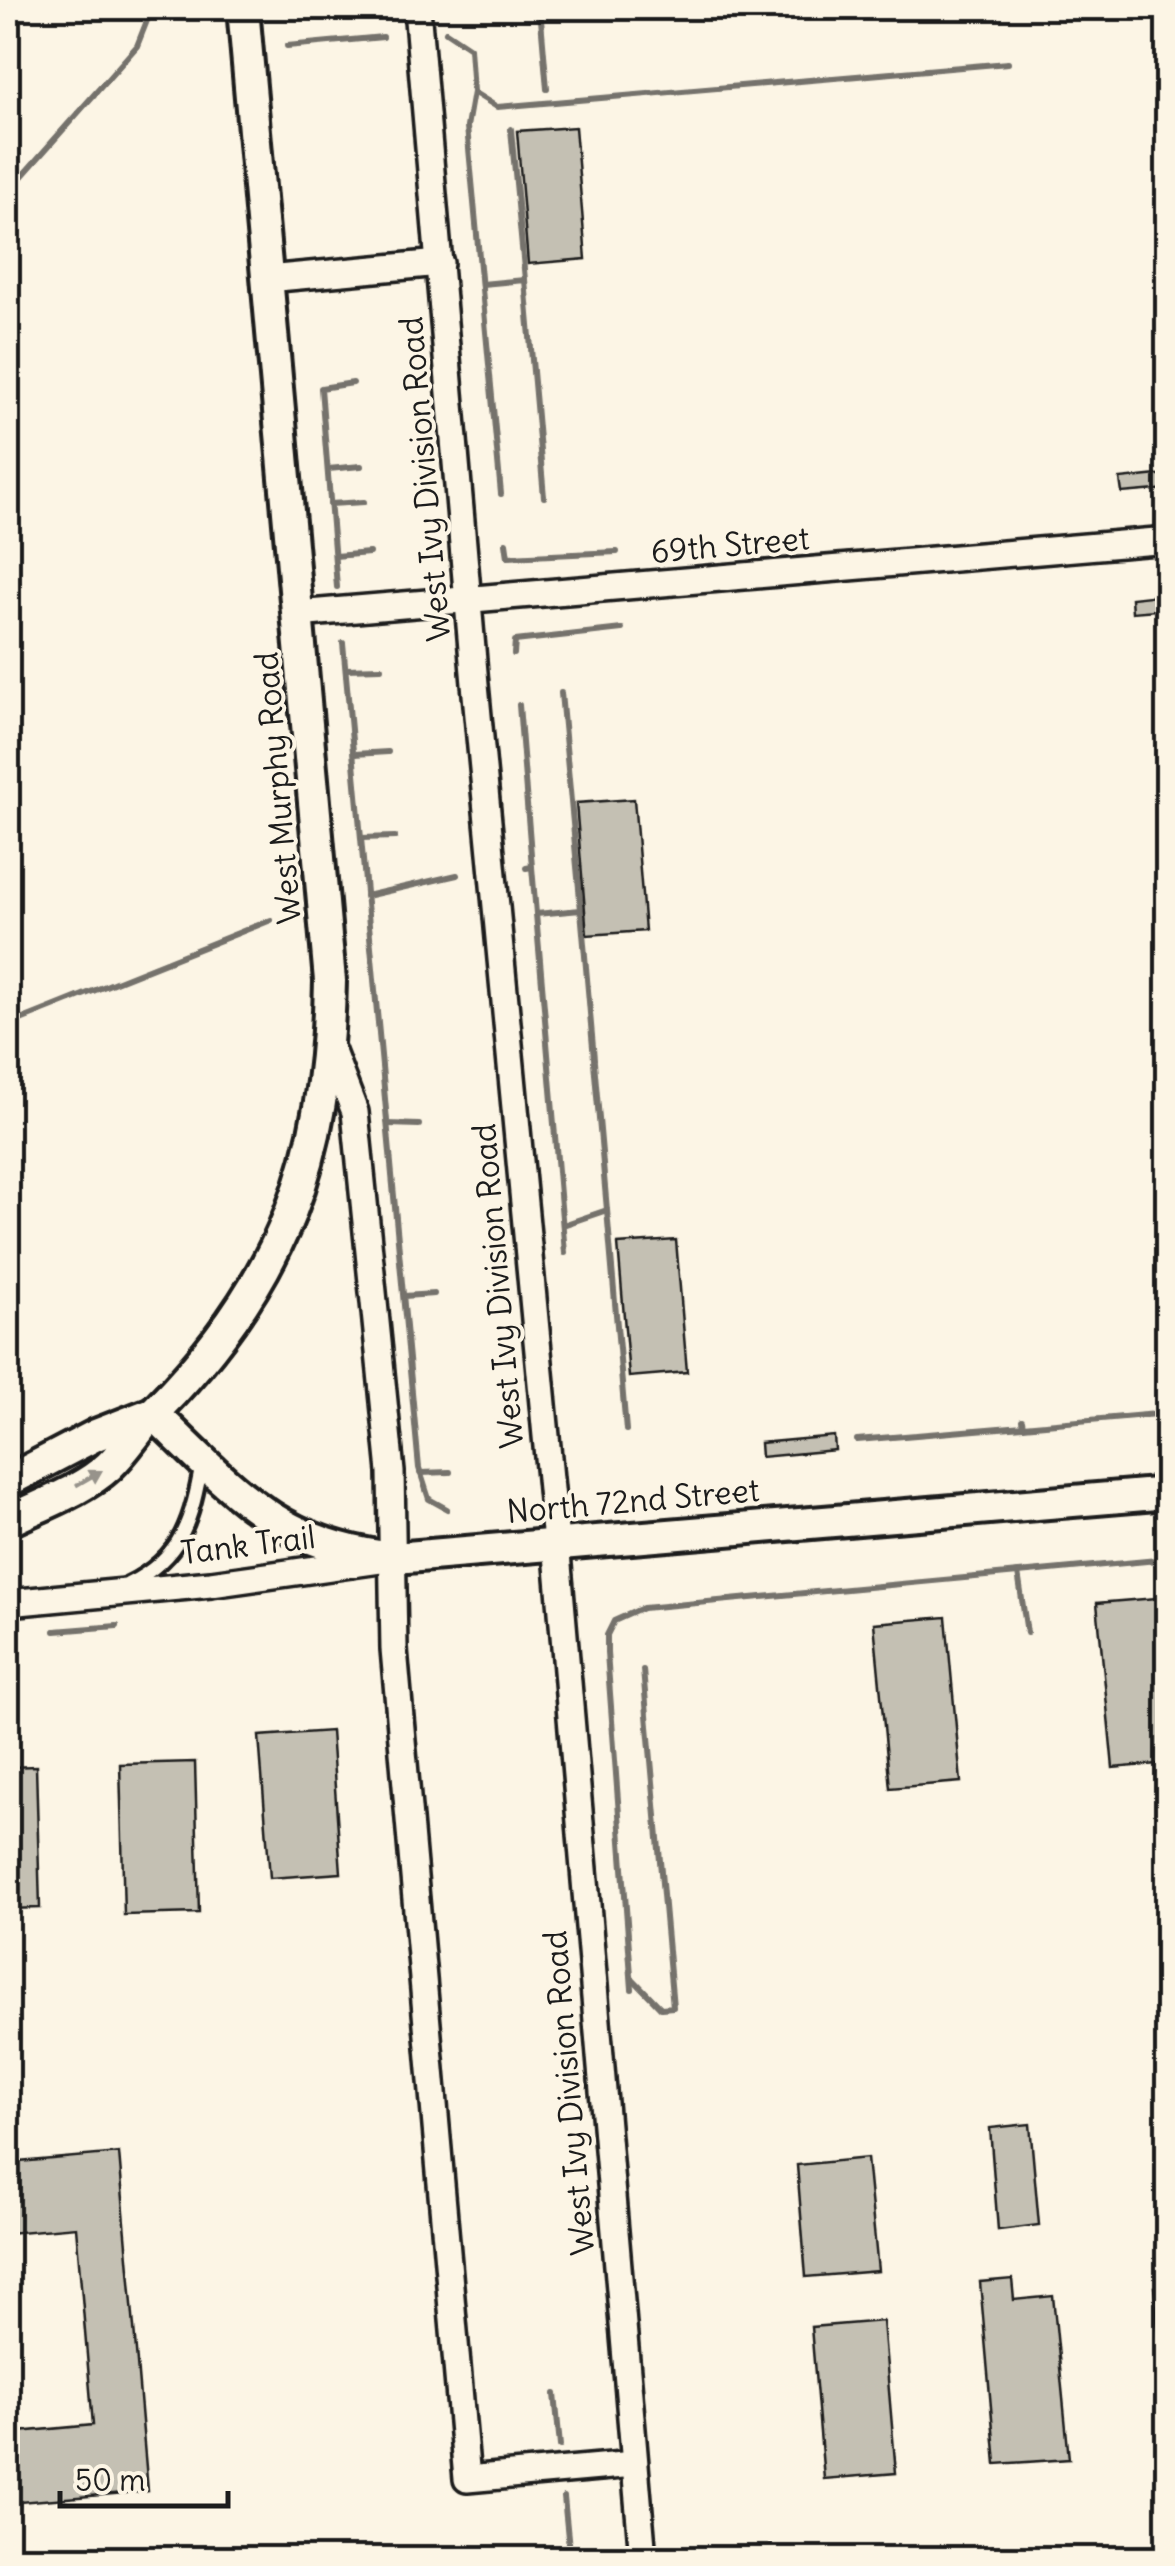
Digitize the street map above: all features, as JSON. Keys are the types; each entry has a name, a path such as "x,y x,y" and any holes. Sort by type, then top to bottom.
{"street":[{"name":"West Murphy Road","path":"243,8 330,981 329,1044 355,1112 392,1472 394,1649 467,2478 634,2464"},
{"name":"West Ivy Division Road","path":"417,8 556,1542 643,2558"},
{"path":"267,279 440,263"},
{"name":"69th Street","path":"297,614 1168,540"},
{"path":"8,1520 108,1468 152,1413 204,1362 264,1277 309,1159 323,1101 329,1044"},
{"path":"8,1481 96,1435 152,1413"},
{"name":"North 72nd Street","path":"152,1413 239,1494 286,1528 345,1554 394,1558 1168,1493"},
{"name":"Tank Trail","path":"8,1603 394,1558"}],"lane":[{"name":"Tank Trail","path":"110,1593 144,1576 168,1557 191,1521 202,1460"}],"building":[{"path":"575,127 586,259 528,264 517,131"},
{"path":"1168,474 1168,489 1122,493 1120,479"},
{"path":"1168,594 1168,609 1132,612 1131,598"},
{"path":"634,799 645,931 587,935 576,803"},
{"path":"676,1240 687,1372 629,1377 618,1244"},
{"path":"834,1436 835,1450 761,1457 760,1443"},
{"path":"1168,1597 1168,1763 1113,1768 1097,1603"},
{"path":"946,1617 961,1782 890,1788 874,1623"},
{"path":"331,1731 341,1873 270,1878 259,1736"},
{"path":"195,1762 199,1913 124,1915 120,1764"},
{"path":"36,1766 40,1908 8,1909 8,1767"},
{"path":"1030,2124 1039,2225 998,2230 990,2128"},
{"path":"119,2153 148,2491 8,2503 8,2433 93,2425 76,2227 8,2233 8,2163"},
{"path":"867,2158 878,2271 806,2277 797,2165"},
{"path":"1012,2279 1014,2300 1053,2296 1069,2459 996,2464 980,2282"},
{"path":"1168,2286 1168,2436 1154,2287"},
{"path":"883,2321 896,2473 824,2479 811,2327"}],"waterway":[{"path":"8,192 137,46 152,8"},
{"path":"289,11 328,8"},
{"path":"540,8 547,89"},
{"path":"446,32 470,48 473,92 497,107 1008,63"},
{"path":"287,46 383,37"},
{"path":"473,92 467,127 501,494"},
{"path":"511,129 525,280"},
{"path":"482,284 525,280 544,497"},
{"path":"337,587 321,388 353,383"},
{"path":"328,469 361,466"},
{"path":"330,504 364,502"},
{"path":"506,543 508,557 617,552"},
{"path":"335,556 369,553"},
{"path":"514,654 515,641 622,629"},
{"path":"343,643 419,1468 429,1499 447,1509"},
{"path":"346,669 381,668"},
{"path":"561,693 581,910"},
{"path":"519,705 532,867 526,868"},
{"path":"354,754 388,752"},
{"path":"361,838 395,837"},
{"path":"532,867 565,1253"},
{"path":"366,896 457,875"},
{"path":"536,914 581,910 594,1059"},
{"path":"8,1025 271,920"},
{"path":"594,1062 607,1210"},
{"path":"388,1124 419,1125"},
{"path":"563,1225 607,1210 626,1430"},
{"path":"404,1296 434,1294"},
{"path":"1023,1426 1168,1413"},
{"path":"857,1440 1023,1426 1022,1420"},
{"path":"420,1473 450,1472"},
{"path":"632,1989 607,1653 607,1635 614,1621 643,1608 1168,1559"},
{"path":"1018,1573 1027,1633"},
{"path":"55,1631 117,1626"},
{"path":"634,1980 661,2008 673,2007 643,1670"},
{"path":"555,2394 560,2446"},
{"path":"564,2497 570,2558"}]}
